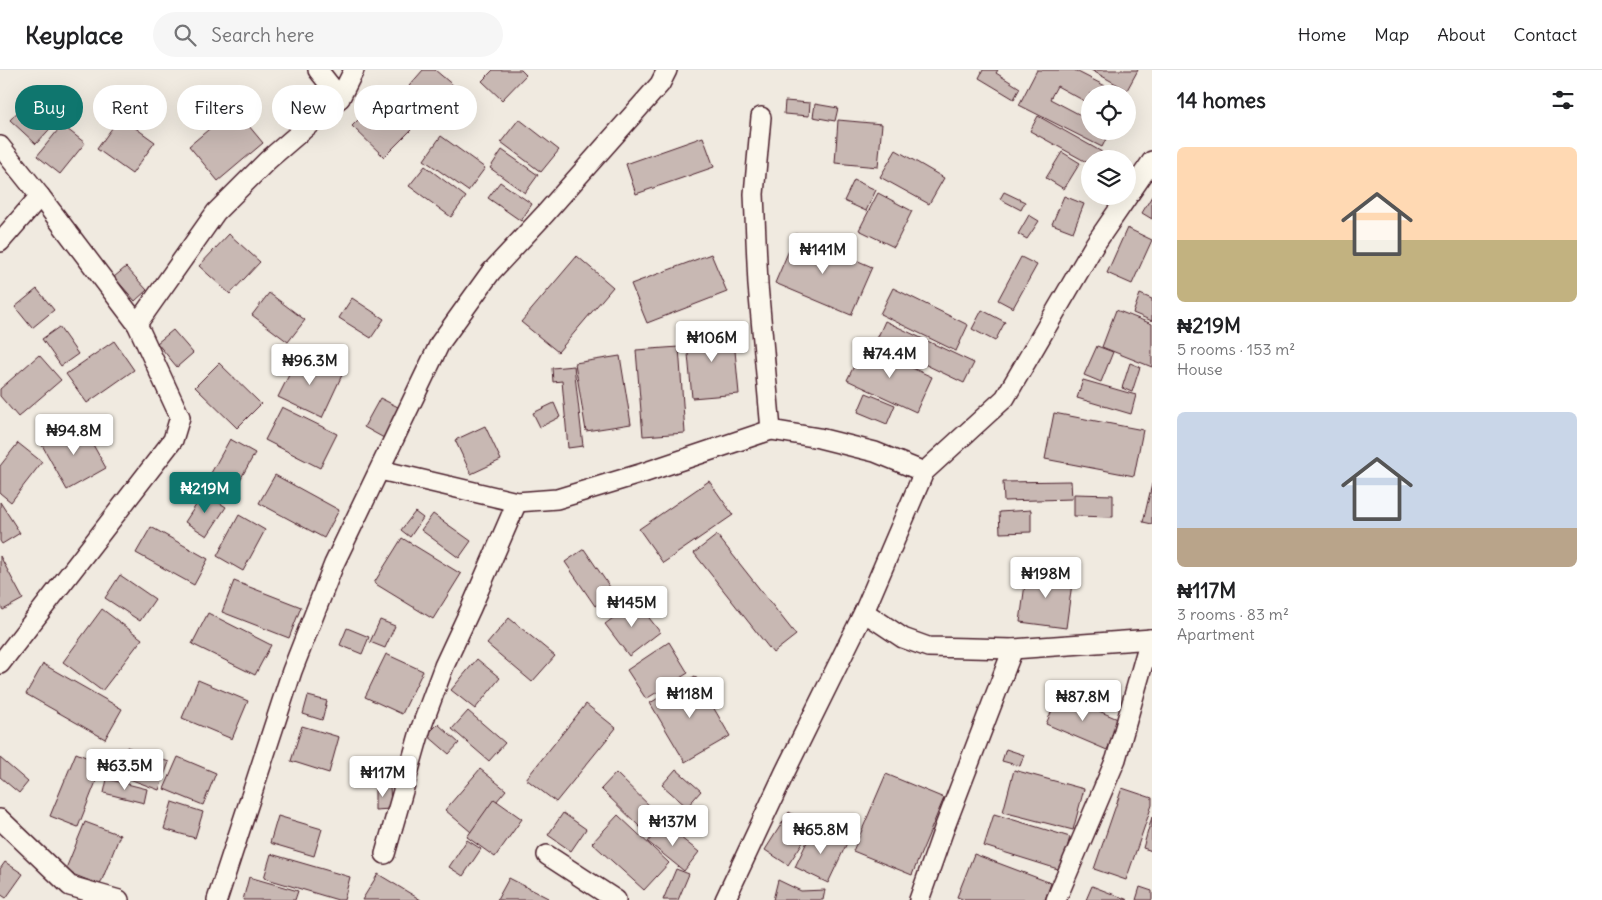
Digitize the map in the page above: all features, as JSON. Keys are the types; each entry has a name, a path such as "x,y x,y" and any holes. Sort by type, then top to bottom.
{"street":[{"path":"318,70 330,85"},
{"path":"344,90 354,70"},
{"path":"217,900 292,671 334,564 440,343 491,272 546,214 660,84 667,70"},
{"path":"761,117 754,194 758,285 771,430"},
{"path":"138,324 216,212 268,160 303,130"},
{"path":"0,146 138,324 180,417 173,440 0,664"},
{"path":"725,900 785,772 864,612 924,472 1005,398 1095,244 1152,161"},
{"path":"0,242 40,196"},
{"path":"380,470 517,502 557,499 643,473 771,430 818,438 875,452 924,472"},
{"path":"385,854 422,728 444,666 517,502"},
{"path":"864,612 903,638 928,647 1012,649 1151,639 1116,759 1056,900"},
{"path":"919,900 1012,649"},
{"path":"0,819 70,886 119,900"},
{"path":"548,855 616,900"}],"building":[{"path":"423,70 435,70 453,85 410,85"},
{"path":"493,70 521,70 526,75 502,100 482,81"},
{"path":"983,70 998,70 996,73 1020,88 1014,99 979,78"},
{"path":"1037,70 1074,70 1103,85 1081,85 1081,99 1057,86 1050,99 1081,115 1081,136 1019,105"},
{"path":"1091,70 1138,70 1130,85 1118,85"},
{"path":"785,101 810,103 809,116 784,114"},
{"path":"815,104 838,108 835,121 813,117"},
{"path":"15,115 15,125 10,120"},
{"path":"1038,116 1098,150 1081,150 1081,159 1030,131"},
{"path":"519,119 559,150 541,172 501,142"},
{"path":"838,120 882,124 878,167 835,163"},
{"path":"21,130 49,130 36,144"},
{"path":"58,130 68,130 85,143 60,174 37,156"},
{"path":"111,130 138,130 155,142 132,174 97,149"},
{"path":"208,130 252,130 263,143 218,181 189,146"},
{"path":"356,130 411,130 384,157"},
{"path":"441,136 485,168 468,191 424,160"},
{"path":"703,137 714,167 636,194 626,164"},
{"path":"1088,140 1106,140 1102,147"},
{"path":"502,150 538,175 525,193 490,168"},
{"path":"896,150 944,178 929,204 880,177"},
{"path":"1062,152 1080,163 1064,189 1046,178"},
{"path":"425,166 466,197 451,217 409,186"},
{"path":"854,180 876,190 866,211 844,201"},
{"path":"500,182 532,204 521,221 488,198"},
{"path":"1004,192 1025,202 1021,210 1000,199"},
{"path":"878,193 912,211 894,247 859,230"},
{"path":"1064,196 1084,205 1073,232 1052,224"},
{"path":"1152,196 1152,219 1142,213"},
{"path":"1029,215 1039,221 1027,239 1018,234"},
{"path":"1127,228 1152,240 1132,284 1107,273"},
{"path":"229,234 260,262 230,294 199,266"},
{"path":"796,234 872,267 851,315 775,283"},
{"path":"711,254 727,292 647,323 631,284"},
{"path":"577,256 613,287 558,352 521,322"},
{"path":"1021,257 1037,265 1013,308 998,300"},
{"path":"126,267 147,290 135,301 114,277"},
{"path":"893,288 968,325 956,351 880,314"},
{"path":"37,289 54,310 32,328 15,307"},
{"path":"269,293 305,320 288,342 252,315"},
{"path":"1140,294 1152,299 1152,321 1133,313"},
{"path":"352,298 384,319 371,338 339,318"},
{"path":"982,310 1005,322 995,341 972,329"},
{"path":"1116,310 1152,324 1152,367 1102,347"},
{"path":"885,321 974,363 964,383 876,341"},
{"path":"59,327 78,354 61,366 42,339"},
{"path":"733,329 739,394 692,398 686,332"},
{"path":"173,330 193,353 177,367 157,343"},
{"path":"114,341 134,370 87,403 66,374"},
{"path":"864,346 932,377 916,412 847,380"},
{"path":"1097,346 1113,352 1101,382 1084,375"},
{"path":"679,347 685,433 643,436 636,350"},
{"path":"39,355 61,380 18,417 0,396 0,389"},
{"path":"299,355 342,375 322,418 278,397"},
{"path":"620,356 631,424 586,431 575,363"},
{"path":"219,363 261,404 237,428 195,387"},
{"path":"1130,363 1140,367 1132,392 1122,388"},
{"path":"574,366 583,446 568,448 562,381 553,382 552,368"},
{"path":"1083,380 1136,395 1131,414 1077,398"},
{"path":"866,393 895,405 887,424 858,412"},
{"path":"380,398 400,408 384,438 364,427"},
{"path":"554,403 560,417 540,427 533,413"},
{"path":"282,407 337,434 320,468 265,440"},
{"path":"1054,413 1143,430 1134,476 1045,459"},
{"path":"81,423 106,468 67,490 42,445"},
{"path":"485,426 501,460 471,474 455,440"},
{"path":"230,439 255,453 231,496 206,482"},
{"path":"18,443 42,462 11,502 0,493 0,466"},
{"path":"275,475 339,510 324,538 259,503"},
{"path":"709,481 733,515 663,563 639,529"},
{"path":"1071,481 1072,499 1004,501 1003,482"},
{"path":"1152,484 1152,524 1143,522"},
{"path":"204,493 226,507 207,536 185,522"},
{"path":"1074,494 1113,495 1113,517 1074,516"},
{"path":"0,502 20,533 2,544 0,541"},
{"path":"1031,510 1031,532 1000,533 999,512"},
{"path":"415,512 423,518 410,537 401,530"},
{"path":"433,514 471,541 459,558 421,530"},
{"path":"239,515 265,530 243,571 217,556"},
{"path":"151,527 208,559 194,585 136,553"},
{"path":"717,535 796,635 773,653 694,553"},
{"path":"402,538 461,574 433,619 374,583"},
{"path":"584,549 614,593 595,606 565,562"},
{"path":"0,556 23,599 3,610 0,605"},
{"path":"1027,569 1073,576 1066,628 1020,622"},
{"path":"120,575 155,599 140,621 105,598"},
{"path":"234,581 301,607 289,638 222,612"},
{"path":"636,601 660,632 629,656 605,624"},
{"path":"102,609 142,639 102,691 63,662"},
{"path":"208,613 271,645 255,675 192,644"},
{"path":"509,618 555,656 532,682 487,644"},
{"path":"380,620 395,626 385,648 370,642"},
{"path":"347,628 369,637 362,654 340,645"},
{"path":"669,642 688,673 646,699 627,670"},
{"path":"386,654 423,671 402,714 365,697"},
{"path":"477,659 500,678 475,709 451,690"},
{"path":"43,664 122,709 105,739 26,694"},
{"path":"695,676 730,736 685,762 650,703"},
{"path":"198,680 248,701 232,739 182,718"},
{"path":"1059,694 1120,720 1107,750 1046,724"},
{"path":"308,696 327,701 322,720 303,714"},
{"path":"586,704 616,728 556,802 526,779"},
{"path":"468,711 505,743 489,761 452,729"},
{"path":"438,724 459,743 449,754 427,735"},
{"path":"302,726 339,737 329,773 291,761"},
{"path":"127,747 169,762 159,790 116,774"},
{"path":"1006,749 1024,755 1020,766 1002,761"},
{"path":"76,753 103,764 78,827 50,816"},
{"path":"178,757 216,773 203,805 164,789"},
{"path":"0,758 28,782 19,793 0,777"},
{"path":"480,769 506,790 471,832 445,810"},
{"path":"676,769 701,791 687,807 662,785"},
{"path":"1014,770 1084,789 1073,830 1003,812"},
{"path":"616,773 658,814 643,830 601,789"},
{"path":"886,774 944,798 912,875 853,851"},
{"path":"107,779 147,789 144,803 104,793"},
{"path":"375,786 390,786 391,809 375,810"},
{"path":"1122,788 1152,798 1152,805 1126,880 1094,869"},
{"path":"494,799 522,819 495,857 467,837"},
{"path":"172,802 203,812 195,838 164,829"},
{"path":"789,812 813,827 788,865 765,850"},
{"path":"563,813 586,829 571,851 548,835"},
{"path":"994,814 1070,837 1061,870 984,846"},
{"path":"618,815 669,863 644,890 592,843"},
{"path":"278,816 322,829 314,856 270,843"},
{"path":"1152,817 1152,851 1143,848"},
{"path":"85,822 120,835 100,885 65,871"},
{"path":"662,823 699,852 684,871 648,842"},
{"path":"814,827 847,843 828,883 795,867"},
{"path":"467,840 481,849 463,876 449,867"},
{"path":"271,854 350,877 344,900 338,900 264,878"},
{"path":"974,854 1051,883 1045,900 965,900 957,897"},
{"path":"5,862 23,874 6,898 0,894 0,869"},
{"path":"676,869 689,874 678,900 663,900"},
{"path":"378,874 421,900 362,900"},
{"path":"249,877 298,891 295,900 243,900"},
{"path":"509,878 548,898 547,900 497,900"},
{"path":"778,880 801,891 825,890 823,900 773,900"},
{"path":"1092,886 1128,900 1086,900"},
{"path":"1140,887 1152,891 1152,900 1136,900"}]}
